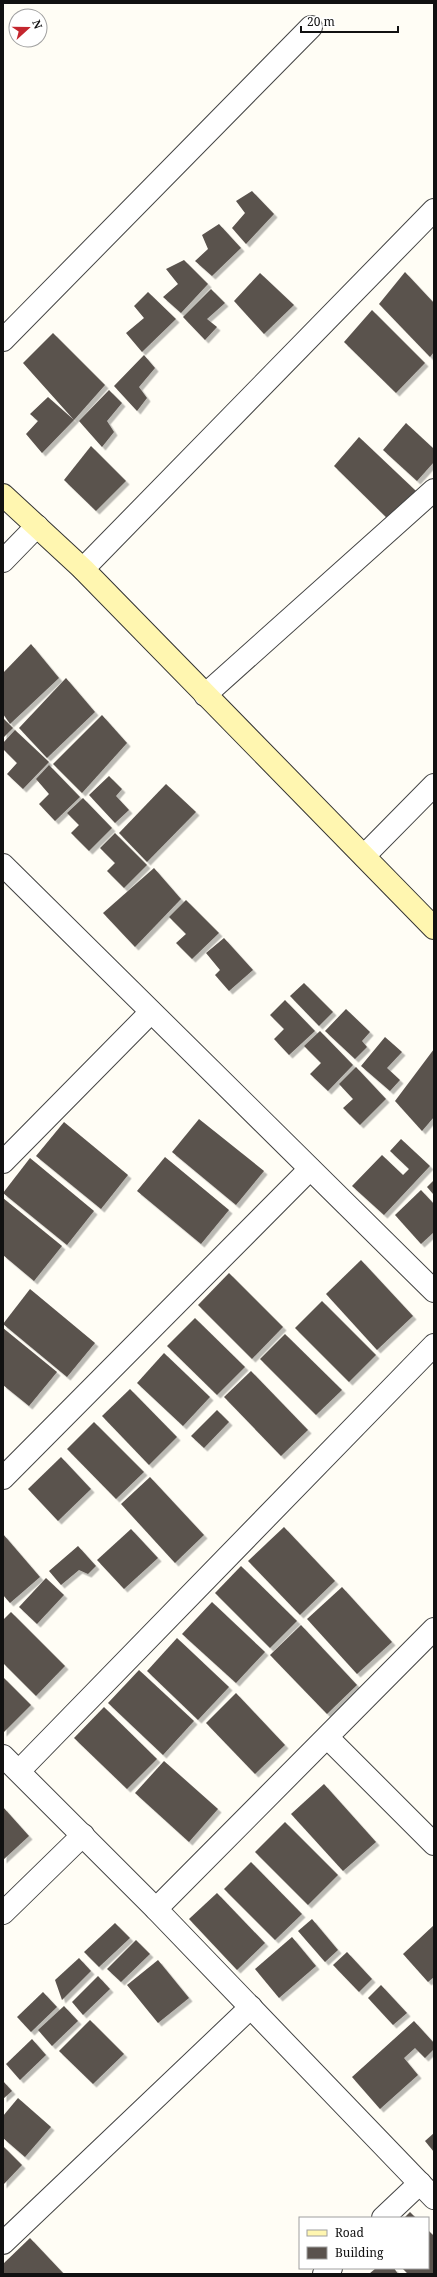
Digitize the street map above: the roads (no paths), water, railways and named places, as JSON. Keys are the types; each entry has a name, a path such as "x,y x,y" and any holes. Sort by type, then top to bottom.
{"street":[{"path":"3,340 311,27"},
{"path":"84,569 434,210"},
{"path":"205,695 434,490"},
{"path":"3,495 84,569 205,695 434,928"},
{"path":"3,561 37,526"},
{"path":"364,856 434,785"},
{"path":"3,866 434,1291"},
{"path":"3,1162 151,1012"},
{"path":"3,1478 310,1169"},
{"path":"19,1771 434,1345"},
{"path":"156,1909 434,1630"},
{"path":"328,1738 434,1844"},
{"path":"3,1756 156,1909 427,2190 385,2217"},
{"path":"3,1913 83,1835"},
{"path":"3,2243 251,2007"}]}
